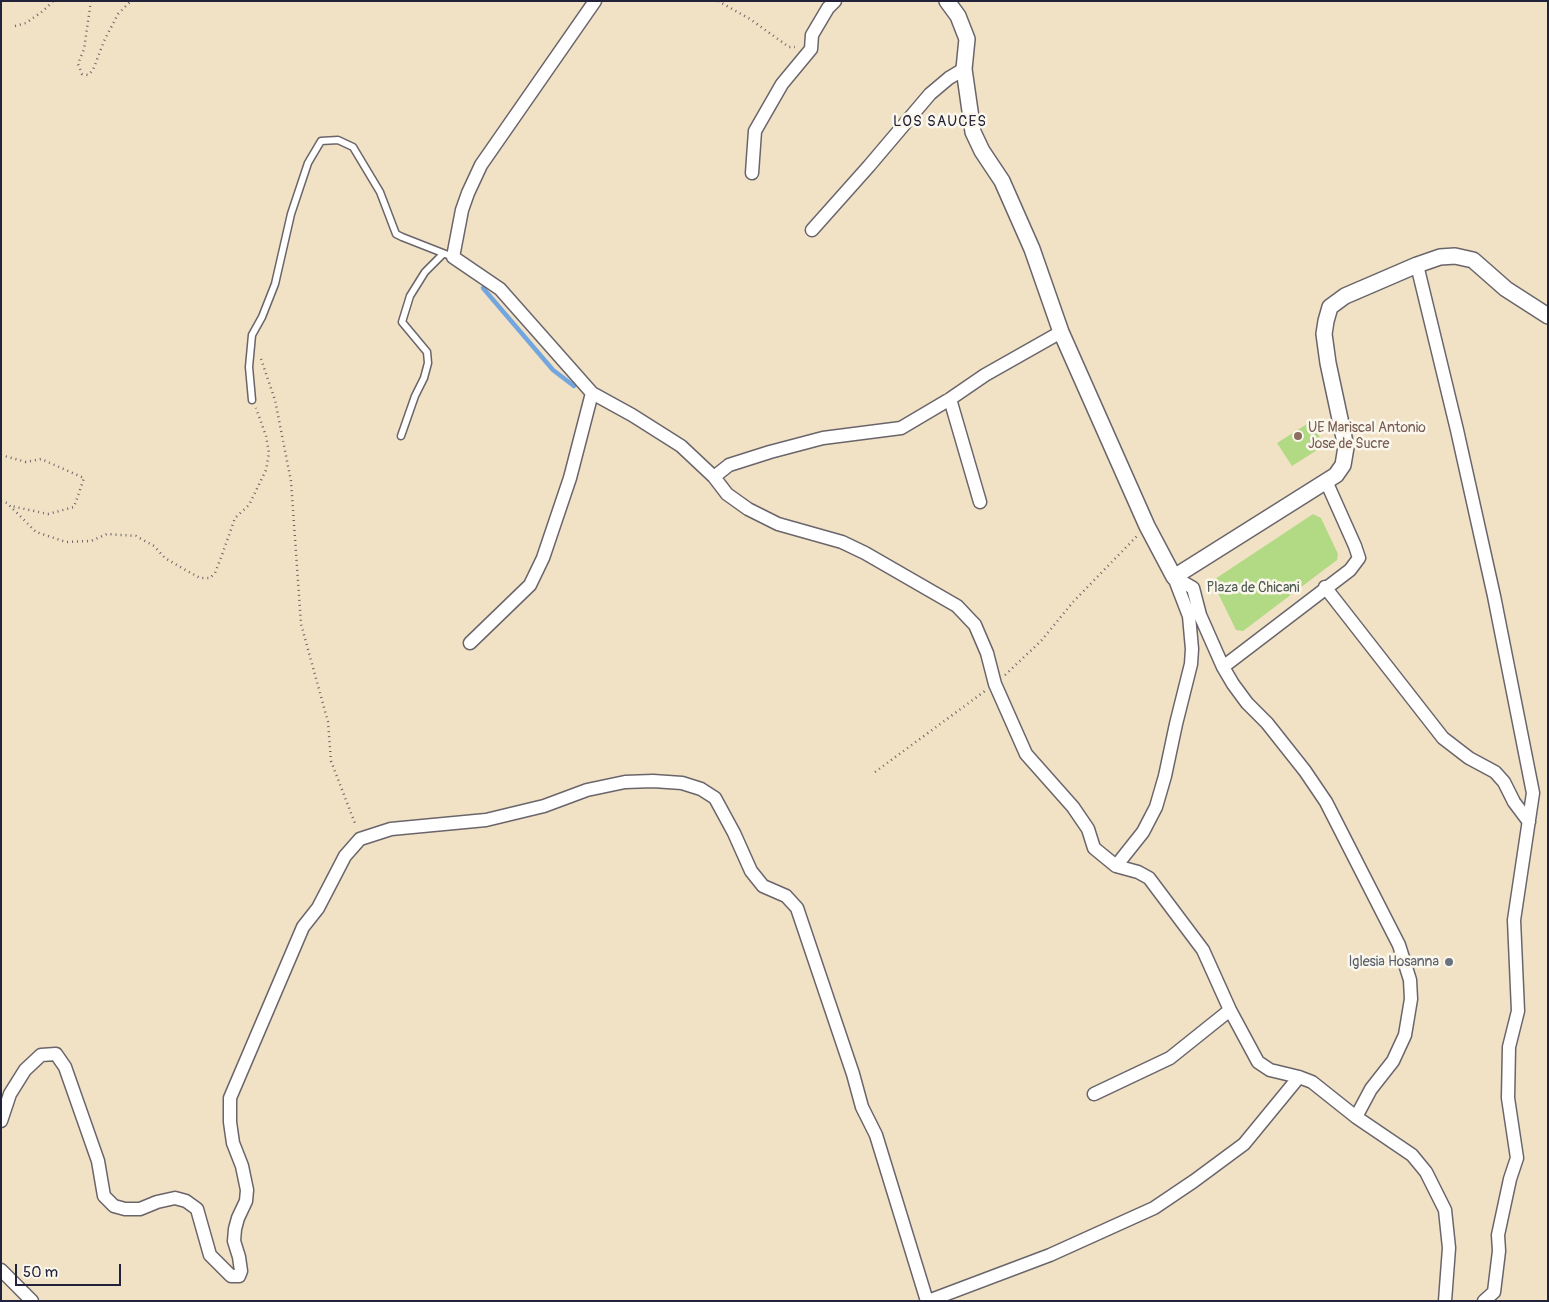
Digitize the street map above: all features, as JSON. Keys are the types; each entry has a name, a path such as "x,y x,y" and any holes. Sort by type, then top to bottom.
{"street":[{"path":"595,1 481,165 468,193 448,255 500,289 592,393 632,415 681,446 714,477 727,494 748,509 778,524 842,542 882,562 958,606 975,625 987,653 995,684 1026,754 1073,807 1088,829 1094,848 1116,866 1138,872 1149,878 1203,950 1230,1010 1258,1062 1270,1070 1312,1082 1356,1116 1412,1155 1426,1172 1445,1210 1449,1248 1445,1301"},
{"path":"752,173 754,131 782,84 811,49 812,35 828,8 835,1"},
{"path":"946,1 958,16 967,40 964,69 973,132 982,151 1002,181 1032,249 1061,332 1147,526 1174,577 1189,616 1192,649 1191,664 1156,807 1143,832 1116,866"},
{"path":"812,230 930,94 949,78 964,69"},
{"path":"1174,577 1336,475 1343,466 1346,447 1328,363 1324,334 1330,307 1345,296 1417,265 1440,257 1455,256 1473,260 1506,289 1548,316"},
{"path":"1417,265 1457,430 1494,596 1533,793 1514,920 1518,1011 1509,1047 1508,1098 1517,1158 1510,1179 1498,1235 1499,1251 1494,1292 1484,1301"},
{"path":"714,477 729,465 770,452 824,438 901,428 950,399 985,375 1061,332"},
{"path":"470,643 530,584 543,558 570,478 592,393"},
{"path":"950,399 980,502"},
{"path":"1223,667 1325,587 1350,570 1359,558 1326,481"},
{"path":"1174,577 1193,588 1200,615 1223,667 1233,684 1294,757 1326,802 1399,945 1410,980 1411,999 1405,1035 1393,1061 1371,1089 1356,1116"},
{"path":"1325,587 1443,738 1469,758 1495,772 1504,782 1514,802 1528,822"},
{"path":"1,1121 10,1094 26,1070 41,1055 56,1054 65,1067 98,1161 104,1196 114,1206 125,1209 140,1209 157,1202 175,1198 186,1201 197,1209 210,1255 232,1276 239,1276 241,1271 234,1241 235,1229 246,1201 247,1190 242,1166 233,1142 230,1122 230,1098 303,927 318,908 345,856 360,839 391,829 486,820 544,806 587,790 625,782 653,781 682,783 701,789 715,798 734,833 751,871 763,886 786,896 797,908 862,1106 876,1135 928,1301 1050,1255 1154,1208 1244,1144 1299,1077"},
{"path":"1094,1094 1170,1058 1230,1010"},
{"path":"1,1270 32,1301"}],"lane":[{"path":"252,400 249,367 252,334 262,317 275,284 291,214 308,163 321,141 338,140 353,147 380,192 396,234 448,255"},
{"path":"401,436 428,363 427,352 402,322 410,296 425,272 448,255"}],"path":[{"path":"15,26 26,23 44,11 53,1"},
{"path":"91,1 84,49 78,64 82,74 88,75 93,70 104,41 118,14 131,1"},
{"path":"718,1 750,19 789,46 811,49"},
{"path":"252,334 276,400 291,481 301,624 328,722 331,761 360,839"},
{"path":"1,501 10,506 36,532 66,542 91,541 108,534 136,536 154,546 165,558 200,578 210,578 222,554 235,518 249,505 266,470 269,453 266,436 252,400"},
{"path":"1,455 26,462 41,459 84,478 74,507 48,514 10,506"},
{"path":"875,772 995,684 1041,641 1073,602 1147,526"}],"green space":[{"path":"1310,422 1325,445 1292,466 1277,443"},
{"name":"Plaza de Chicani","path":"1313,514 1321,518 1338,554 1337,560 1243,631 1236,630 1214,585 1215,579"}],"waterway":[{"path":"483,288 553,370 574,386"}],"place":[{"name":"UE Mariscal Antonio Jose de Sucre","path":"1298,436"},
{"name":"Iglesia Hosanna","path":"1449,962"}],"district":[{"name":"LOS SAUCES","path":"940,122"}]}
